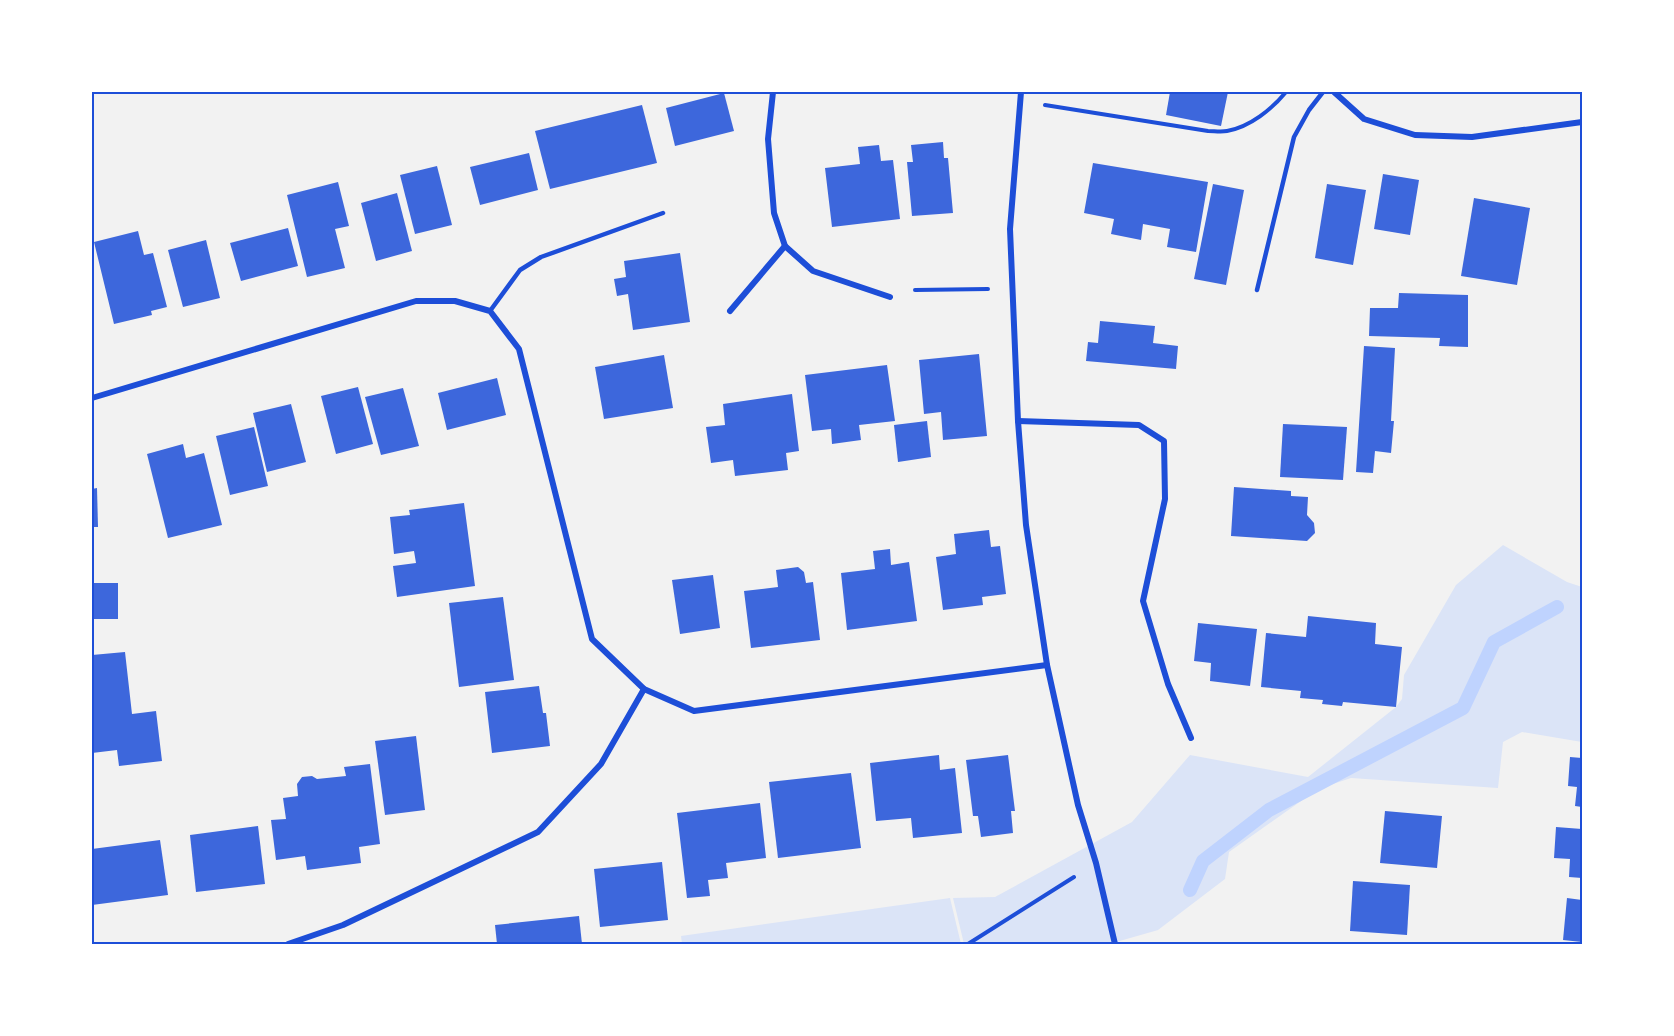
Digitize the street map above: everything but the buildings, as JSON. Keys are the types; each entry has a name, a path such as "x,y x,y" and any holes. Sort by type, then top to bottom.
{"street":[{"path":"773,92 768,139 774,213 785,246 813,271 890,297"},
{"path":"1021,92 1010,229 1018,421 1026,525 1047,665 1078,806 1096,863 1116,945"},
{"path":"1334,92 1364,119 1415,135 1472,136 1582,122"},
{"path":"730,311 785,246"},
{"path":"92,399 416,301 455,300 490,311 519,349 592,639 644,689 694,711 1047,665"},
{"path":"1018,421 1139,424 1164,441 1165,499 1143,601 1168,684 1191,738"},
{"path":"288,945 343,925 538,832 601,764 644,689"}],"lane":[{"path":"1257,290 1294,137 1309,110 1323,92"},
{"path":"490,311 520,270 541,257 663,213"}],"path":[{"path":"1020,101 1208,131 1227,131 1249,123 1278,102 1286,92"},
{"path":"872,290 1013,288"},
{"path":"968,945 1096,863"}],"shaded area":[{"path":"1503,545 1567,582 1582,587 1582,742 1522,732 1503,742 1498,788 1351,778 1318,789 1229,852 1225,879 1158,930 1109,944 964,944 953,898 995,897 1132,822 1190,755 1308,777 1396,707 1402,699 1404,675 1456,585"},
{"path":"950,898 961,944 682,944 681,936"}],"waterway":[{"path":"1190,890 1203,861 1269,810 1463,708 1494,642 1557,607"}]}
